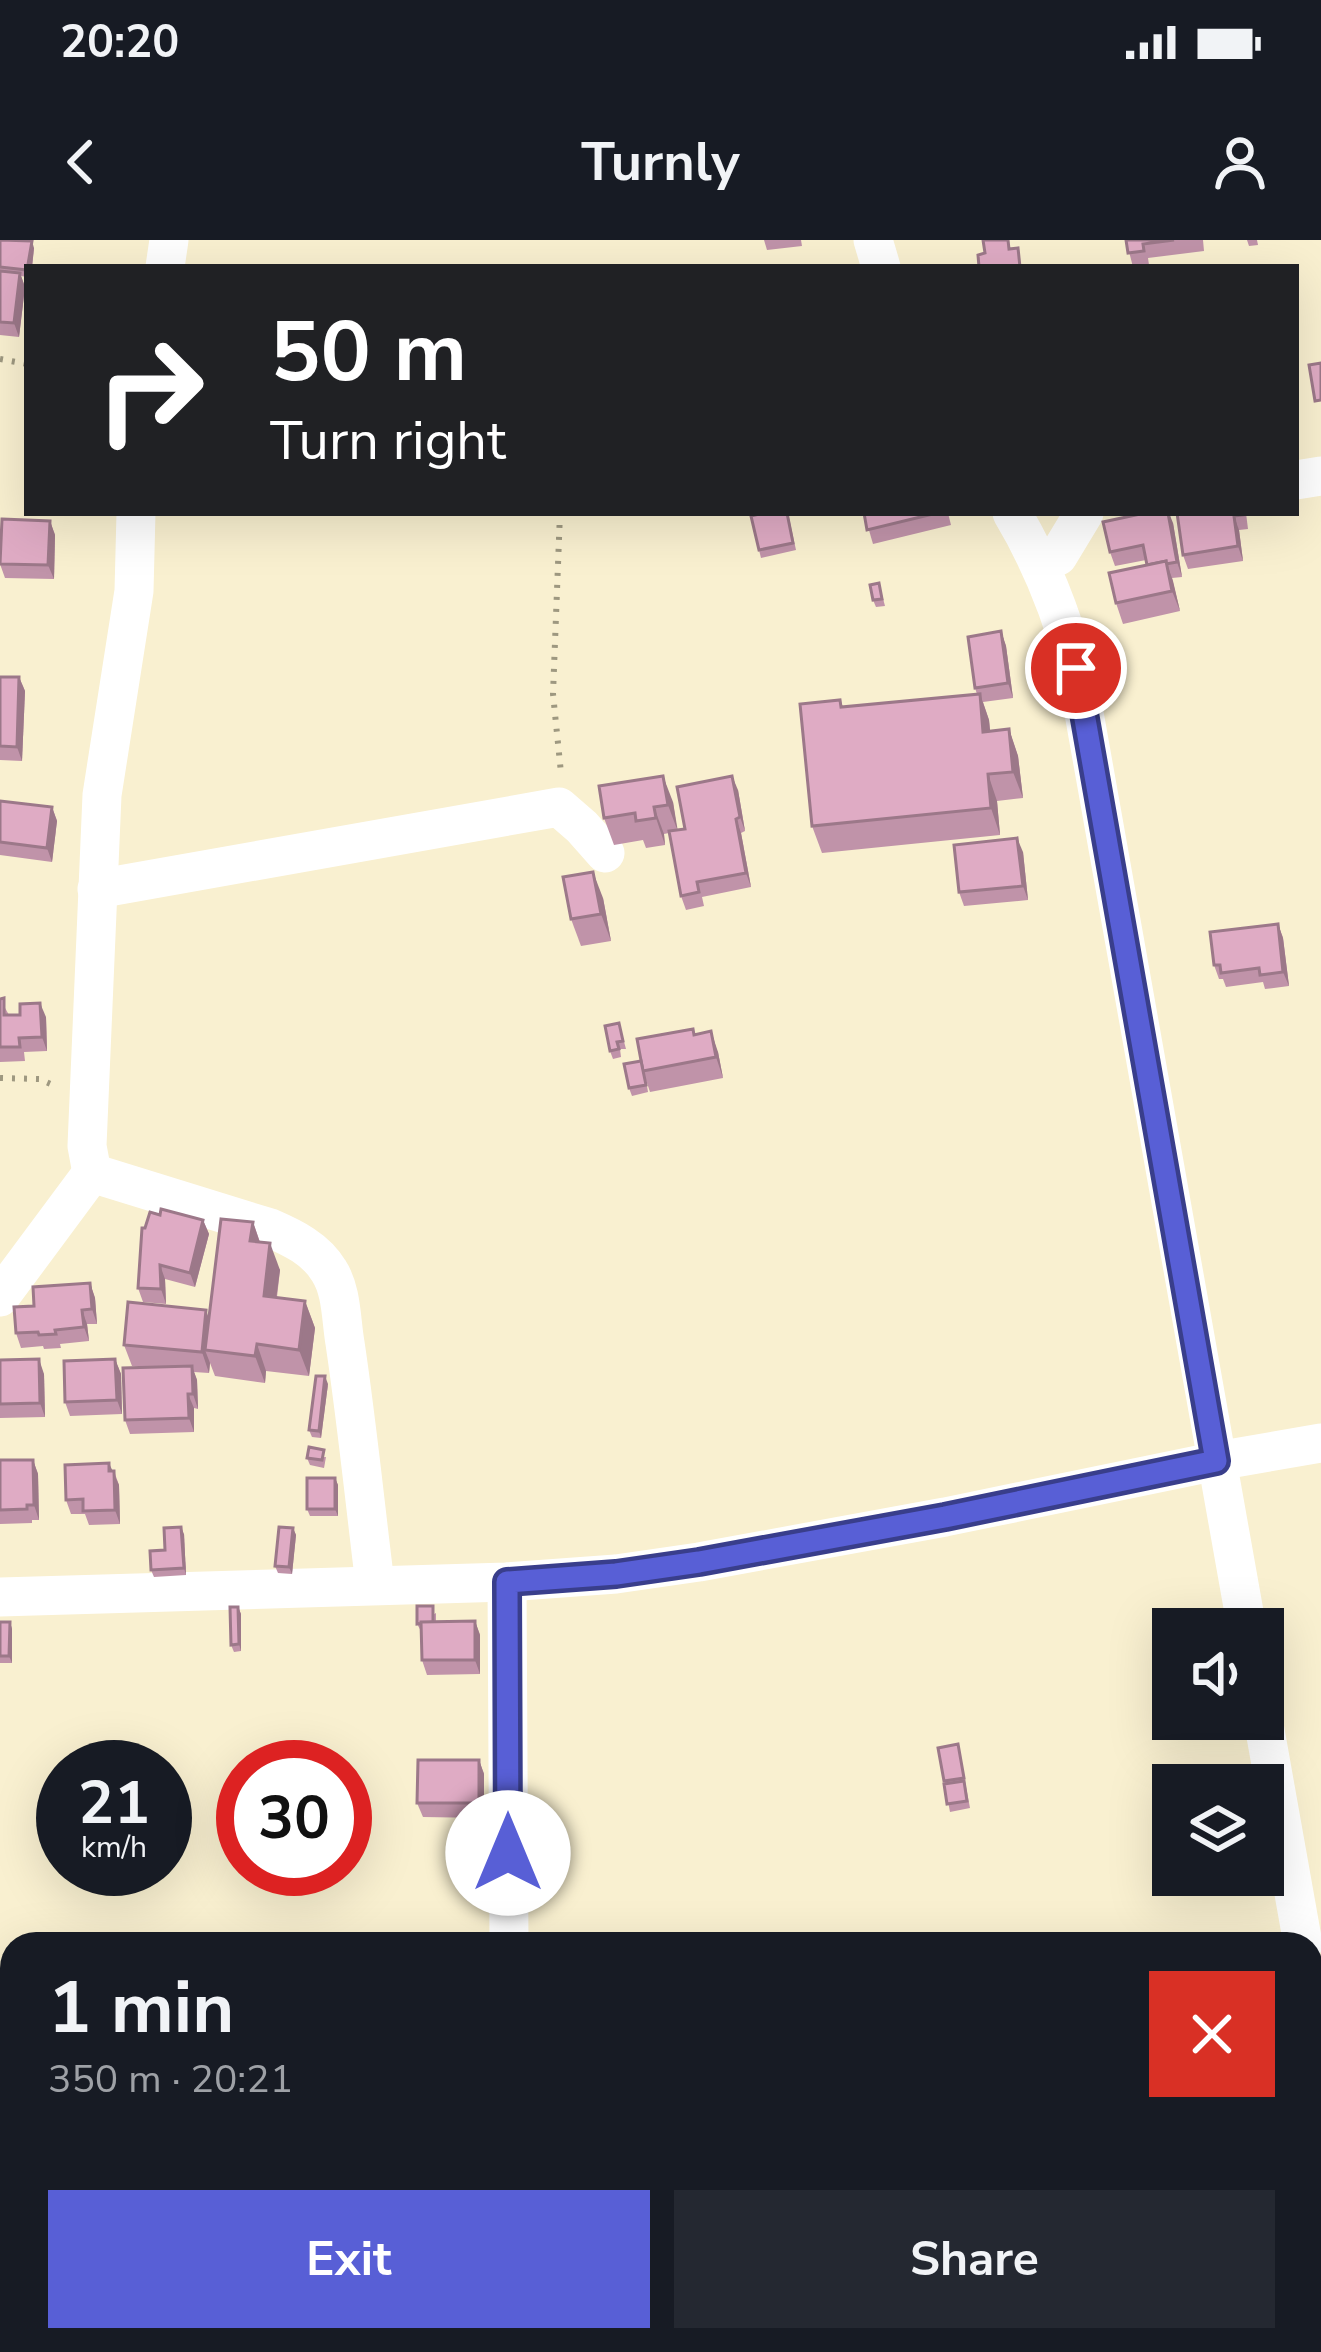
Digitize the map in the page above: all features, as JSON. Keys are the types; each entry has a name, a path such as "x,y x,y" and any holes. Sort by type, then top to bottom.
{"street":[{"path":"0,1298 92,1173 87,1146 102,795 134,591 136,516"},
{"path":"1014,516 1040,563 1076,668 1243,1608"},
{"path":"1040,563 1058,556 1082,516"},
{"path":"98,889 559,807 605,853"},
{"path":"92,1173 270,1228 314,1252 328,1269 337,1286 375,1584"},
{"path":"0,1597 507,1582 616,1574 945,1517 1321,1443"},
{"path":"507,1582 509,1932"},
{"path":"1267,1740 1301,1932"}],"path":[{"path":"559,807 562,788 553,694 560,516"},
{"path":"0,1078 39,1079 89,1095"}],"building":[{"path":"0,240 32,241 24,270 0,267"},
{"path":"983,240 1008,240 1009,249 1018,248 1020,264 979,264 978,255 985,253"},
{"path":"1126,240 1174,240 1143,244 1144,251 1128,253"},
{"path":"0,271 20,273 14,323 0,322"},
{"path":"1321,363 1321,400 1315,401 1309,365"},
{"path":"751,516 788,516 793,543 759,550"},
{"path":"865,516 925,516 867,530"},
{"path":"1169,516 1177,562 1147,565 1143,545 1110,552 1103,522"},
{"path":"1177,516 1234,516 1238,546 1183,555"},
{"path":"2,519 50,521 48,565 0,564"},
{"path":"1166,561 1172,591 1116,603 1109,573"},
{"path":"879,583 882,599 873,600 870,585"},
{"path":"1001,631 1008,683 975,688 968,637"},
{"path":"0,677 19,677 17,747 0,746"},
{"path":"980,694 983,732 1009,729 1013,772 988,774 991,808 812,826 800,704 840,700 841,707"},
{"path":"663,776 668,805 654,807 656,818 636,821 635,813 604,818 599,786"},
{"path":"732,776 746,873 697,882 699,892 681,896 669,831 685,829 677,787"},
{"path":"0,801 52,807 47,848 0,842"},
{"path":"1017,838 1023,886 959,892 954,845"},
{"path":"593,872 601,914 571,919 563,877"},
{"path":"1278,924 1283,972 1260,975 1259,968 1221,973 1220,965 1214,965 1210,932"},
{"path":"4,998 4,1015 20,1015 20,1004 40,1003 42,1037 19,1038 20,1047 0,1047 0,999"},
{"path":"619,1023 623,1041 617,1042 619,1049 610,1051 605,1026"},
{"path":"693,1029 694,1035 711,1031 716,1057 643,1071 637,1039"},
{"path":"641,1061 646,1085 629,1088 624,1064"},
{"path":"161,1209 203,1220 190,1273 160,1265 161,1289 138,1288 142,1228 150,1212 160,1215"},
{"path":"221,1219 253,1222 250,1241 270,1243 264,1296 305,1301 299,1350 257,1344 255,1356 205,1350"},
{"path":"90,1283 92,1309 82,1310 84,1327 55,1330 56,1334 16,1333 14,1307 34,1306 33,1287"},
{"path":"128,1302 206,1310 202,1352 124,1345"},
{"path":"39,1359 40,1403 0,1404 0,1360"},
{"path":"115,1359 117,1400 65,1402 64,1361"},
{"path":"192,1366 189,1418 125,1420 123,1368"},
{"path":"316,1376 325,1376 319,1431 309,1430"},
{"path":"309,1447 324,1450 322,1460 307,1458"},
{"path":"0,1460 33,1460 34,1505 0,1510"},
{"path":"109,1463 109,1471 114,1471 115,1510 83,1511 83,1499 66,1500 65,1465"},
{"path":"307,1478 335,1478 335,1509 307,1509"},
{"path":"181,1527 184,1568 151,1570 150,1551 165,1550 164,1528"},
{"path":"279,1527 293,1528 289,1567 275,1566"},
{"path":"417,1606 433,1606 433,1622 417,1624"},
{"path":"230,1607 238,1607 239,1644 231,1645"},
{"path":"475,1621 475,1660 422,1660 421,1622"},
{"path":"0,1622 10,1622 9,1656 0,1656"},
{"path":"958,1744 964,1778 944,1781 938,1748"},
{"path":"418,1760 479,1760 479,1803 417,1803"},
{"path":"964,1781 967,1801 947,1804 944,1784"}],"route":[{"path":"508,1853 507,1582 699,1562 1216,1461 1076,668"}]}
